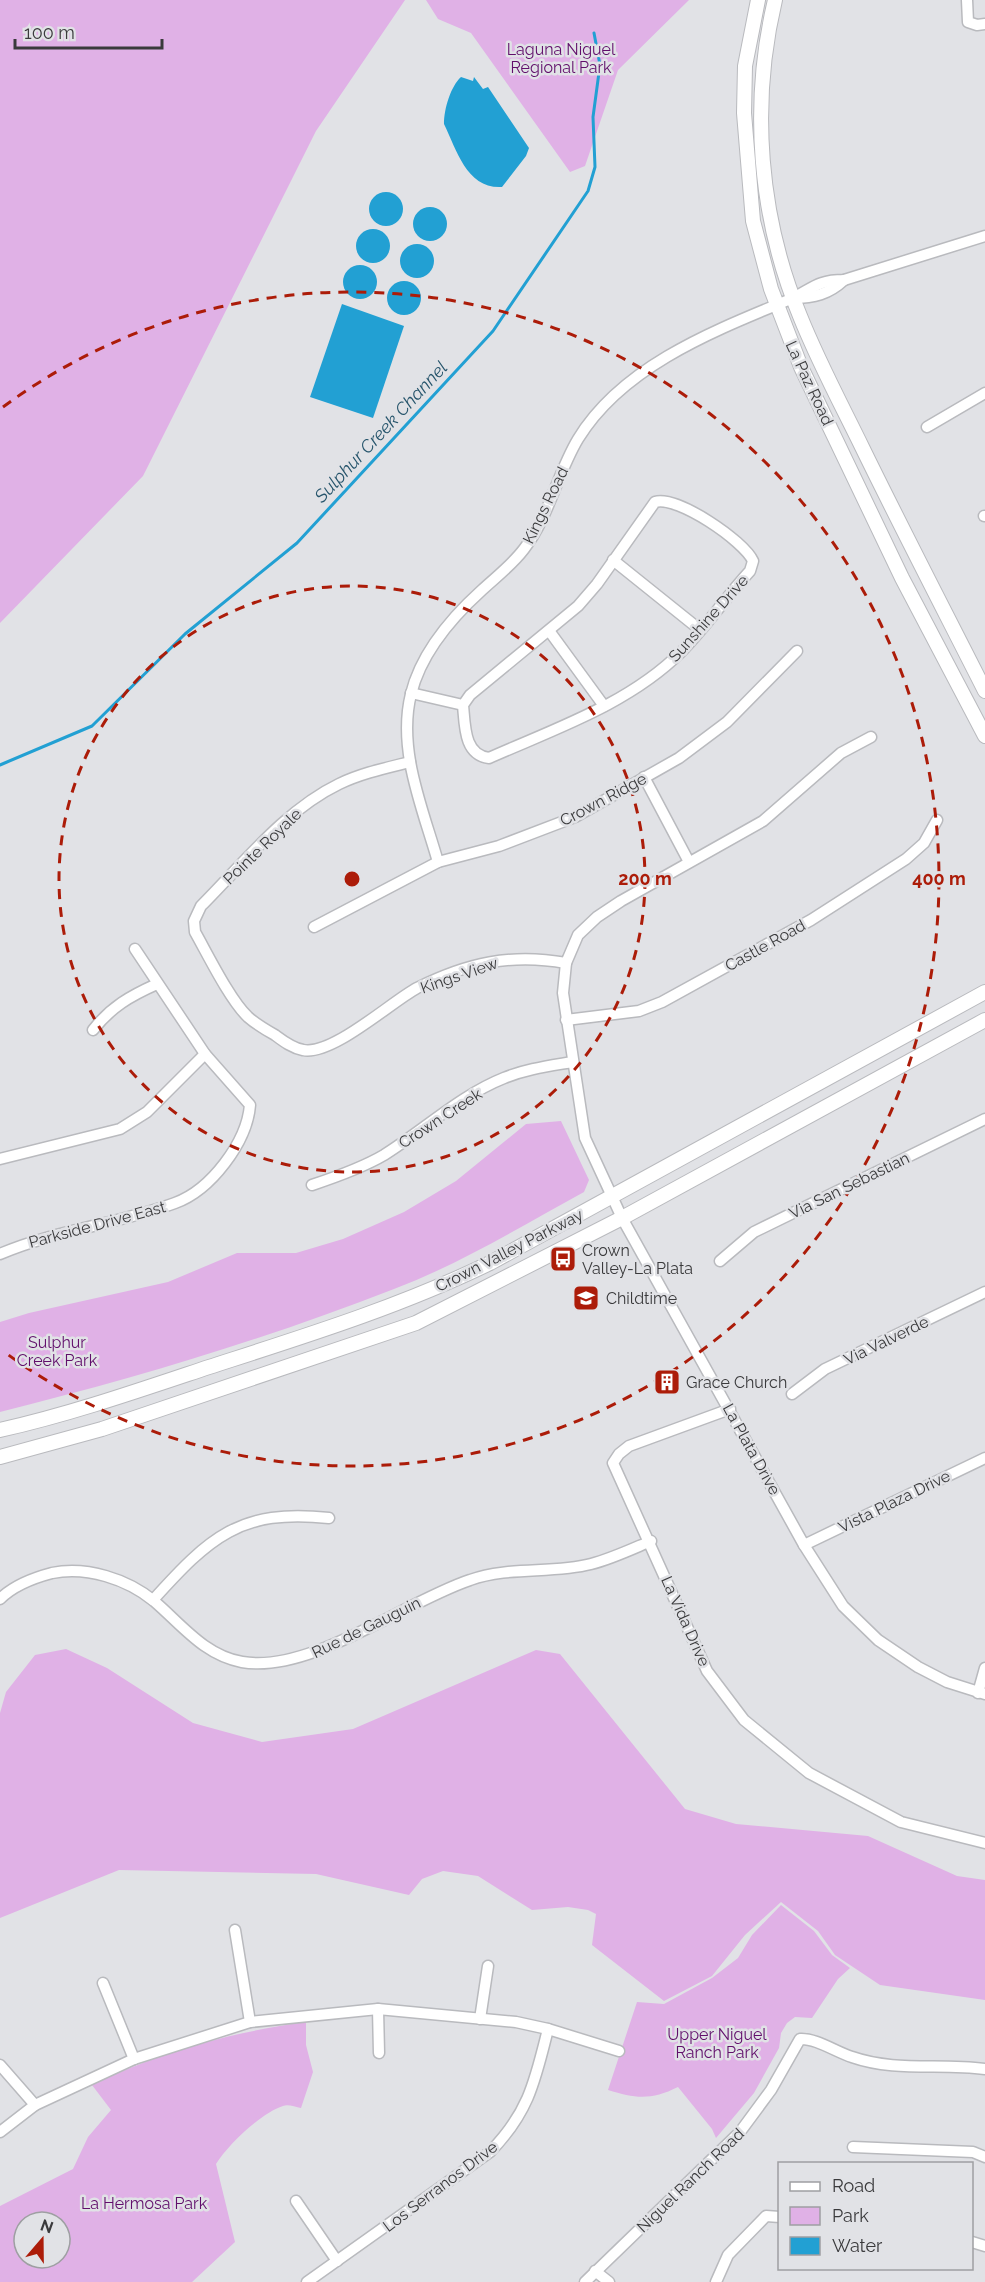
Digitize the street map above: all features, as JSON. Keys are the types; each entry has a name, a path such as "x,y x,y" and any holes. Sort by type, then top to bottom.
{"main road":[{"name":"La Paz Road","path":"758,0 745,66 745,132 753,221 776,305 801,367 902,578 985,736"},
{"name":"La Paz Road","path":"775,0 763,77 760,115 766,190 772,224 793,298 856,435 985,691"},
{"path":"745,66 763,77"},
{"name":"Crown Valley Parkway","path":"0,1430 105,1401 403,1303 490,1263 985,992"},
{"name":"Crown Valley Parkway","path":"0,1457 102,1429 416,1323 464,1301 622,1218 985,1020"}],"street":[{"path":"967,0 970,24 985,24"},
{"name":"Kings Road","path":"438,862 410,762 406,718 411,693 428,652 460,613 525,548 578,440 603,406 641,373 734,322 793,298 806,288 830,280 844,280 985,236"},
{"path":"927,427 985,393"},
{"name":"Sunshine Drive","path":"663,500 704,519 748,552 753,561 750,571 699,629 682,651 664,667 637,687 604,706 489,758 478,757 470,749 463,705 470,695 511,660 550,632 578,606 655,502 663,500"},
{"path":"613,560 699,629"},
{"path":"550,632 604,706"},
{"name":"Crown Ridge","path":"314,927 438,862 499,846 575,817 703,742 797,651"},
{"path":"411,693 463,705"},
{"path":"567,963 578,935 597,918 689,862 763,822 841,753 871,737"},
{"name":"Pointe Royale","path":"194,921 201,906 290,818 312,800 339,784 366,773 410,762"},
{"path":"644,777 689,862"},
{"name":"Castle Road","path":"566,1020 639,1011 662,1002 811,920 906,859 924,843 937,820"},
{"name":"Kings View","path":"194,921 195,932 248,1017 290,1046 304,1051 318,1049 371,1021 415,989 459,971 488,962 513,958 535,957 567,963"},
{"path":"0,1160 120,1129 147,1112 205,1054 156,984 135,949"},
{"name":"La Plata Drive","path":"567,963 563,993 585,1138 622,1218 804,1545 843,1606 878,1640 918,1667 981,1694"},
{"path":"93,1030 108,1012 122,1001 156,984"},
{"name":"Parkside Drive East","path":"0,1254 61,1233 177,1202 205,1184 221,1167 238,1143 249,1118 250,1105 205,1054"},
{"name":"Crown Creek","path":"312,1185 338,1177 382,1156 475,1093 502,1078 530,1069 572,1062"},
{"name":"Via San Sebastian","path":"720,1261 754,1232 985,1119"},
{"name":"Via Valverde","path":"792,1394 825,1369 985,1292"},
{"name":"La Vida Drive","path":"730,1409 629,1446 613,1463 651,1541 707,1671 744,1720 809,1773 901,1822 985,1843"},
{"name":"Vista Plaza Drive","path":"804,1545 985,1458"},
{"path":"153,1600 190,1559 218,1536 253,1520 295,1514 329,1518"},
{"name":"Rue de Gauguin","path":"0,1599 32,1578 61,1571 94,1573 123,1582 153,1600 205,1648 242,1662 274,1663 308,1656 434,1593 472,1579 511,1572 591,1564 651,1541"},
{"path":"981,1694 985,1668"},
{"path":"235,1930 250,2022"},
{"path":"480,2019 488,1966"},
{"path":"103,1983 134,2059"},
{"path":"378,2009 379,2053"},
{"path":"0,2132 35,2105 134,2059 250,2022 378,2009 480,2019 548,2029 619,2051"},
{"name":"Los Serranos Drive","path":"307,2282 490,2152 510,2131 523,2111 534,2082 548,2029"},
{"name":"Niguel Ranch Road","path":"585,2282 741,2132 771,2090 797,2042 802,2038 853,2058 890,2067 955,2065 985,2069"},
{"path":"0,2065 35,2105"},
{"path":"853,2147 973,2152 985,2157"},
{"path":"296,2201 337,2261"},
{"path":"716,2282 728,2255 766,2216 778,2217"},
{"path":"595,2271 609,2282"}],"green space":[{"path":"0,0 405,0 316,131 143,476 0,623"},
{"name":"Laguna Niguel Regional Park","path":"426,0 689,0 618,70 585,166 570,172 471,33 438,19"},
{"name":"Sulphur Creek Park","path":"561,1121 589,1180 584,1192 467,1256 419,1279 297,1325 149,1372 0,1412 0,1322 29,1313 168,1282 237,1253 296,1253 343,1239 404,1212 456,1181 526,1124"},
{"path":"66,1649 107,1668 193,1723 262,1742 353,1729 536,1650 560,1654 685,1809 736,1824 868,1836 957,1876 985,1880 985,2000 880,1985 835,1955 818,1931 781,1902 745,1935 712,1976 664,2001 592,1945 596,1914 588,1910 568,1907 532,1910 478,1876 443,1871 422,1879 409,1895 316,1874 119,1870 0,1918 0,1713 6,1692 35,1655"},
{"name":"Upper Niguel Ranch Park","path":"781,1905 814,1931 832,1955 850,1968 838,1979 812,2018 795,2017 787,2023 781,2033 779,2048 754,2093 716,2138 712,2129 678,2087 644,2097 608,2090 637,2002 664,2004 712,1978 738,1958 752,1935"},
{"name":"La Hermosa Park","path":"306,2022 306,2045 313,2072 301,2108 285,2105 265,2115 237,2139 216,2164 235,2242 192,2282 0,2282 0,2206 73,2169 88,2137 111,2110 92,2085 170,2053 251,2031"}],"water":[{"path":"461,77 473,81 474,77 483,89 488,87 529,148 526,156 502,187 480,182 472,175 459,156 444,124 449,98"},
{"path":"386,192 398,197 403,209 398,221 386,226 374,221 369,209 374,197"},
{"path":"430,207 442,212 447,224 442,236 430,241 418,236 413,224 418,212"},
{"path":"373,229 385,234 390,246 385,258 373,263 361,258 356,246 361,234"},
{"path":"417,244 429,249 434,261 429,273 417,278 405,273 400,261 405,249"},
{"path":"360,265 372,270 377,282 372,294 360,299 348,294 343,282 348,270"},
{"path":"404,281 416,286 421,298 416,310 404,315 392,310 387,298 392,286"},
{"path":"342,304 404,326 373,418 310,397"}],"waterway":[{"name":"Sulphur Creek Channel","path":"0,765 92,726 185,634 297,543 493,331 588,191 595,167 593,117 600,65 594,33"}],"place":[{"name":"Crown Valley-La Plata","path":"563,1259"},
{"name":"Childtime","path":"586,1298"},
{"name":"Grace Church","path":"667,1382"}]}
